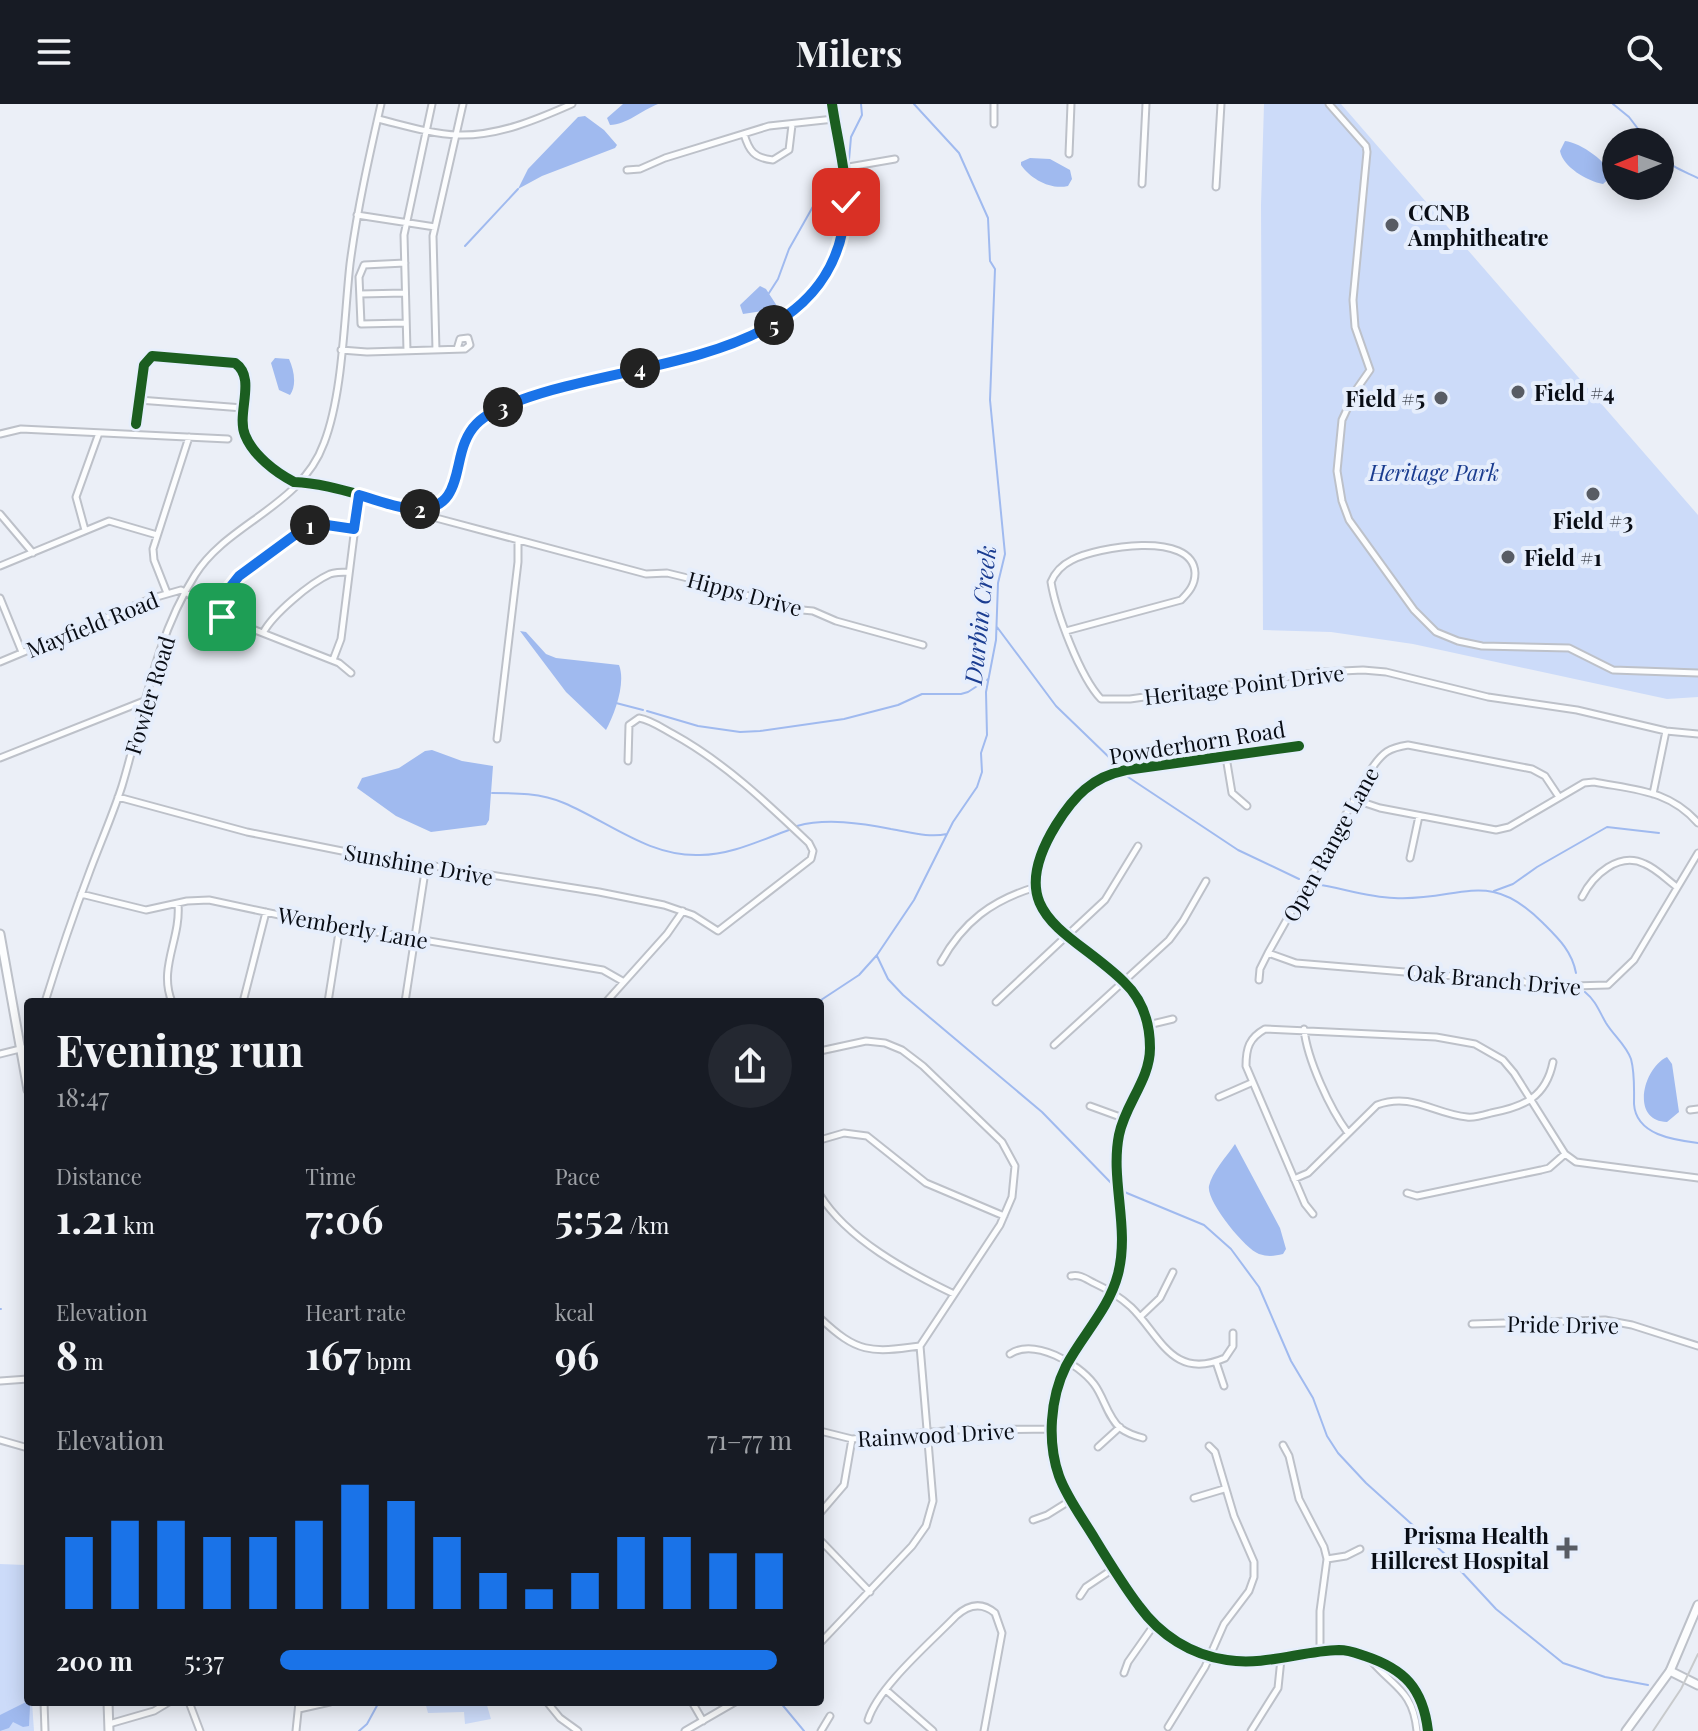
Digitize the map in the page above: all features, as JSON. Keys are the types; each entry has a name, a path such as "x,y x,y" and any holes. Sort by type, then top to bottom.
{"main road":[{"path":"0,934 4,973 24,1045"},
{"path":"1626,1731 1670,1671 1698,1605"},
{"path":"1670,1671 1698,1685"},
{"path":"108,1706 108,1727"}],"street":[{"name":"Fowler Road","path":"46,998 118,797 145,701 185,592 196,573 216,552 300,482 321,451 328,433 357,215 381,104"},
{"path":"407,351 406,223 432,104"},
{"path":"436,350 435,227 463,104"},
{"path":"552,104 555,111"},
{"path":"378,119 455,135 509,129 572,104"},
{"path":"421,509 434,506 449,493 455,483 468,435 477,422 491,413 565,386 732,345 758,335 790,314 817,286 838,245 846,213 843,168 832,104"},
{"path":"994,104 994,124"},
{"path":"1069,154 1071,104"},
{"path":"1142,184 1146,104"},
{"path":"1216,187 1221,104"},
{"path":"1329,104 1366,146 1367,152 1353,300 1355,327 1370,370 1356,390 1342,420 1337,471 1349,520 1414,610 1436,632 1482,646 1569,648 1613,670 1698,673"},
{"path":"627,170 640,169 665,158 769,126 834,119"},
{"path":"744,134 748,148 754,155 773,160 789,150 792,125"},
{"path":"843,168 895,159"},
{"path":"357,215 435,227"},
{"path":"405,263 364,265 359,277 361,324 406,323"},
{"path":"360,294 405,293"},
{"path":"341,350 457,349"},
{"name":"Hipps Drive","path":"139,400 142,372 147,360 157,356 230,362 240,367 245,381 244,432 261,458 291,481 421,509 436,518 646,574 667,573 700,581 923,645"},
{"path":"136,424 139,400 243,408"},
{"path":"0,434 17,429 228,439"},
{"path":"85,530 76,497 99,433"},
{"path":"167,593 153,549 189,437"},
{"path":"333,660 341,639 359,495"},
{"path":"0,514 33,553"},
{"path":"0,566 113,521 157,535"},
{"path":"212,610 239,576 307,526 320,524 354,529"},
{"path":"497,739 518,540"},
{"name":"Heritage Point Drive","path":"1066,631 1181,600 1195,579 1191,560 1173,548 1129,546 1075,558 1062,566 1051,582 1054,600 1066,631 1085,676 1101,699 1130,699 1321,672 1363,670 1386,672 1488,697 1577,710 1666,731 1698,734"},
{"path":"263,633 274,617 326,577 349,572"},
{"path":"185,592 222,617 333,660 351,673"},
{"name":"Mayfield Road","path":"0,662 167,593 185,592"},
{"path":"0,598 22,652"},
{"path":"0,758 145,701"},
{"name":"Sunshine Drive","path":"118,797 247,832 426,865 612,894 683,911 718,931 812,857 812,847 760,797 701,751 644,719 634,719 629,725 628,761"},
{"path":"1653,794 1666,731"},
{"name":"Open Range Lane","path":"1259,980 1260,969 1268,953 1381,754 1390,748 1408,745 1532,769 1545,776 1559,797"},
{"name":"Powderhorn Road","path":"1036,887 1037,867 1044,845 1073,799 1089,785 1124,770 1299,746"},
{"path":"1226,757 1232,791 1237,800 1247,806"},
{"path":"1356,800 1380,808 1496,830 1509,827 1584,783 1594,782 1676,802 1698,823"},
{"path":"1410,858 1419,816"},
{"path":"996,1002 1105,900 1138,846"},
{"name":"Oak Branch Drive","path":"1268,953 1296,963 1573,986 1608,985 1634,960 1698,853"},
{"path":"1582,897 1591,881 1624,861 1644,863 1677,887"},
{"path":"406,998 426,865"},
{"path":"1054,1045 1177,930 1206,881"},
{"path":"941,962 956,937 979,914 1007,897 1036,887 1049,919 1124,982 1139,1003 1148,1025 1148,1065 1123,1118 1117,1154 1121,1252 1112,1293 1068,1363 1055,1397 1052,1429 1056,1467 1071,1500 1113,1569 1154,1625 1182,1645 1210,1656 1239,1661 1347,1650 1380,1659 1415,1689 1423,1705 1428,1731"},
{"name":"Wemberly Lane","path":"81,894 146,910 209,900 340,926 603,970 624,982"},
{"path":"171,998 166,975 179,929 178,904"},
{"path":"610,998 667,934 683,911"},
{"path":"244,998 266,912"},
{"path":"329,998 340,926"},
{"path":"1148,1025 1173,1019"},
{"path":"1313,1214 1305,1204 1252,1083 1246,1060 1251,1039 1265,1029 1436,1037 1475,1044 1503,1060 1565,1154 1576,1162 1698,1178"},
{"path":"1304,1029 1337,1117 1348,1133"},
{"path":"824,1050 866,1041 893,1046 923,1066 981,1122 1008,1149 1015,1166 1014,1188 1004,1216 920,1346 933,1501 930,1516 912,1546 824,1639"},
{"path":"0,1054 24,1049"},
{"path":"1294,1179 1308,1173 1377,1105 1387,1101 1420,1102 1469,1118 1502,1111 1531,1100 1546,1085 1553,1062"},
{"path":"1219,1097 1252,1083"},
{"path":"1090,1106 1123,1118"},
{"path":"1690,1110 1698,1109"},
{"path":"824,1139 844,1133 867,1136 926,1183 1004,1216"},
{"path":"1407,1193 1417,1196 1541,1170 1556,1163 1565,1154"},
{"path":"824,1200 871,1247 954,1294"},
{"path":"1140,1317 1160,1298 1173,1272"},
{"path":"1071,1276 1080,1276 1112,1293 1140,1317 1160,1345 1173,1356 1195,1363 1216,1362 1232,1350 1233,1333"},
{"name":"Pride Drive","path":"1472,1324 1605,1320 1698,1346"},
{"path":"824,1322 840,1337 862,1348 879,1350 920,1346"},
{"path":"1010,1354 1030,1348 1068,1363 1094,1384 1120,1427 1143,1438"},
{"path":"1216,1362 1224,1386"},
{"path":"0,1381 24,1379"},
{"path":"1098,1447 1120,1427"},
{"name":"Rainwood Drive","path":"824,1432 852,1439 974,1429 1052,1429"},
{"path":"824,1508 844,1485 852,1439"},
{"path":"0,1440 24,1447"},
{"path":"1283,1445 1290,1459 1299,1499 1327,1559 1320,1611 1320,1652"},
{"path":"1168,1727 1210,1656 1224,1624 1249,1591 1254,1577 1254,1562 1224,1489 1215,1452 1209,1446"},
{"path":"1194,1498 1224,1489"},
{"path":"1033,1520 1071,1500"},
{"path":"824,1544 870,1592"},
{"path":"1327,1559 1350,1555 1360,1549"},
{"path":"1080,1596 1086,1587 1113,1569"},
{"path":"868,1720 886,1689 962,1611 973,1606 986,1607 999,1619 1002,1633 984,1731"},
{"path":"1124,1673 1128,1662 1154,1625"},
{"path":"1368,1657 1410,1701 1417,1731"},
{"path":"1251,1731 1278,1688 1281,1659"},
{"path":"886,1689 933,1731"},
{"path":"44,1706 45,1731"},
{"path":"108,1727 162,1706"},
{"path":"191,1706 200,1731"},
{"path":"296,1731 299,1706"},
{"path":"550,1706 578,1731"},
{"path":"694,1706 703,1721"},
{"path":"685,1731 728,1706"},
{"path":"821,1731 830,1716"}],"green space":[{"name":"Heritage Park","path":"1264,104 1341,104 1698,515 1698,697 1667,699 1413,644 1331,632 1263,630 1261,205"},
{"path":"0,1564 24,1565 24,1706 32,1706 34,1731 0,1731"},
{"path":"426,1706 487,1706 491,1719 465,1724 464,1712 428,1713"}],"water":[{"path":"623,104 658,104 622,123 610,125 607,118"},
{"path":"585,116 604,130 617,145 615,148 542,176 518,189 528,169 578,117"},
{"path":"1565,141 1593,154 1602,162 1602,184 1577,172 1560,151"},
{"path":"1030,158 1050,159 1070,170 1072,179 1068,186 1048,185 1030,175 1021,162"},
{"path":"760,286 766,289 777,306 775,309 743,314 740,305"},
{"path":"275,358 289,359 291,363 294,382 290,395 279,390 271,363"},
{"path":"520,631 526,632 546,654 556,658 619,665 620,689 606,730 566,692"},
{"path":"432,750 462,761 493,766 486,825 431,832 396,816 357,788 362,778 399,768 425,751"},
{"path":"1667,1057 1672,1064 1679,1112 1667,1122 1655,1119 1648,1113 1644,1093 1652,1072"},
{"path":"1235,1144 1280,1228 1286,1249 1283,1254 1265,1256 1253,1250 1228,1224 1210,1193 1209,1186 1216,1170"},
{"path":"24,1703 24,1706 30,1706 29,1726 23,1727 13,1722 9,1728 0,1731 0,1715"}],"waterway":[{"path":"849,160 851,137 862,115 861,104"},
{"name":"Durbin Creek","path":"824,998 859,975 877,955 914,900 953,822 977,787 982,772 981,753 987,735 986,692 996,640 998,583 1005,554 990,400 995,269 990,261 988,218 959,153 914,104"},
{"path":"1613,104 1637,128"},
{"path":"1674,166 1698,178"},
{"path":"769,293 778,279 789,249 833,171"},
{"path":"465,246 518,189"},
{"path":"997,627 1056,706 1115,763"},
{"path":"647,711 698,726 740,732 760,731 844,719 898,705 922,694 961,694 988,679"},
{"path":"616,703 643,710"},
{"path":"1128,777 1238,850 1299,879"},
{"path":"492,793 546,797 646,844 681,854 723,852 789,830"},
{"path":"797,826 844,822 926,835 947,834"},
{"path":"1494,891 1513,884 1607,827 1659,833"},
{"path":"1315,884 1394,898 1472,891 1489,891 1505,896 1523,906 1554,934 1568,951 1576,973"},
{"path":"877,956 888,979 903,995 1042,1112 1115,1187"},
{"path":"1585,992 1631,1059 1634,1104 1641,1123 1658,1134 1698,1143"},
{"path":"1122,1191 1204,1225 1231,1249 1259,1287 1291,1361 1313,1398 1327,1436 1338,1453 1366,1483 1446,1555 1496,1609 1563,1663 1605,1677 1648,1685"},
{"name":"Durbin Creek","path":"359,1731 367,1724 377,1706"},
{"path":"783,1706 804,1731"}],"railway":[{"path":"1653,1731 1681,1689 1698,1654"}],"cycle path":[{"path":"136,424 144,365 152,356 235,363 245,377 245,435 259,456 279,473 294,482 328,487 409,508 425,509 440,503 455,481 469,436 479,422 495,411 565,385 740,342 774,325 804,300 828,269 837,251 846,212 844,172 832,104"},
{"path":"1299,746 1126,770 1103,777 1085,789 1070,805 1041,856 1036,881 1039,901 1049,918 1064,933 1104,964 1136,996 1144,1012 1150,1048 1146,1071 1119,1135 1117,1169 1122,1239 1118,1274 1108,1299 1066,1366 1056,1392 1052,1420 1053,1449 1066,1492 1133,1598 1167,1635 1201,1654 1227,1660 1269,1660 1339,1650 1379,1661 1409,1682 1422,1703 1428,1731"}],"place":[{"name":"CCNB Amphitheatre","path":"1392,225"},
{"name":"Field #4","path":"1518,392"},
{"name":"Field #5","path":"1441,398"},
{"name":"Field #3","path":"1593,494"},
{"name":"Field #1","path":"1508,557"},
{"name":"Prisma Health Hillcrest Hospital","path":"1567,1548"}],"route":[{"path":"222,617 212,610 231,584 298,532 315,524 354,529 359,495 416,509 440,502 455,483 462,450 472,428 491,413 565,386 714,350 767,330 790,314 824,275 842,233 846,202"}]}
